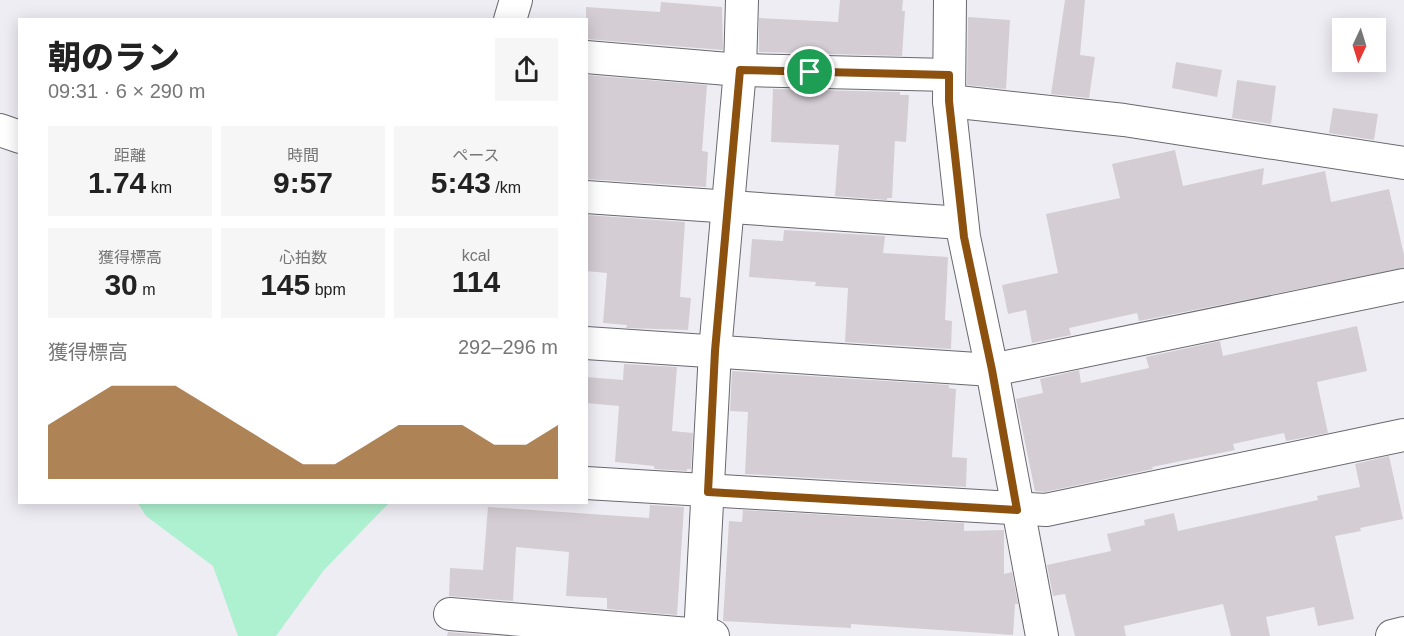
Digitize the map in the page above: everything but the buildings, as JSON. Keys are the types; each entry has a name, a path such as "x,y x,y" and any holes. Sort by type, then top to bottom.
{"street":[{"path":"511,18 516,0"},
{"path":"700,636 715,351 740,70 742,0"},
{"path":"950,0 949,88 962,223 1042,636"},
{"path":"588,57 949,88 1124,120 1404,162"},
{"path":"0,129 18,136"},
{"path":"588,197 962,223"},
{"path":"588,344 992,370 1404,285"},
{"path":"588,483 708,492 1046,510 1404,435"},
{"path":"450,614 713,636"},
{"path":"1392,636 1404,633"}],"green space":[{"path":"139,504 388,504 324,570 276,636 238,636 213,566 146,516"}],"route":[{"path":"740,70 810,72 949,75 949,101 964,237 992,370 1017,510 708,492 715,351 740,70"}]}
